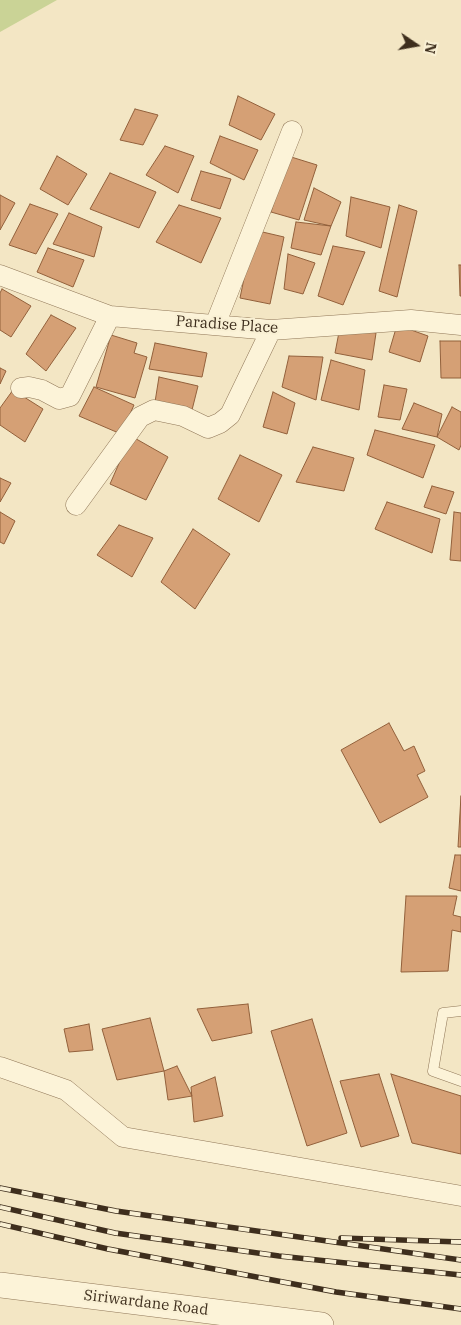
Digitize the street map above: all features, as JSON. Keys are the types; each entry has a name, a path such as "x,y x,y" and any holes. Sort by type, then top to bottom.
{"street":[{"path":"215,325 292,131"},
{"name":"Paradise Place","path":"0,275 110,316 271,330 412,320 461,325"},
{"path":"21,388 29,387 42,390 59,399 70,396 110,316"},
{"path":"76,505 140,417 154,410 183,416 208,428 220,423 230,415 271,330"},
{"path":"0,1067 66,1090 123,1137 461,1196"},
{"name":"Siriwardane Road","path":"0,1285 193,1317 321,1325"}],"lane":[{"path":"461,1011 442,1013 433,1071 461,1081"}],"green space":[{"path":"0,0 57,0 0,32"}],"building":[{"path":"238,96 275,114 261,140 229,125"},
{"path":"135,109 158,115 143,145 120,140"},
{"path":"220,136 258,150 244,180 210,163"},
{"path":"165,146 194,156 178,193 146,175"},
{"path":"57,156 87,174 68,205 40,189"},
{"path":"288,156 317,165 299,220 271,212"},
{"path":"201,171 231,179 220,209 191,200"},
{"path":"110,173 156,192 139,228 90,209"},
{"path":"314,188 341,202 331,226 304,220"},
{"path":"0,195 15,203 0,230"},
{"path":"351,197 390,207 381,248 346,236"},
{"path":"30,204 58,214 36,254 9,245"},
{"path":"179,205 221,218 201,263 156,242"},
{"path":"399,205 417,211 397,297 379,291"},
{"path":"69,213 102,227 94,257 53,244"},
{"path":"296,222 331,226 321,255 291,248"},
{"path":"254,230 284,237 270,304 240,298"},
{"path":"333,246 365,252 343,305 318,296"},
{"path":"48,248 84,260 73,287 37,272"},
{"path":"288,254 315,263 303,294 284,289"},
{"path":"459,265 461,265 461,296 460,296"},
{"path":"2,289 31,306 11,337 0,330 0,293"},
{"path":"51,315 76,328 46,371 26,354"},
{"path":"397,325 428,336 420,362 389,352"},
{"path":"340,327 376,333 372,360 335,353"},
{"path":"111,335 137,343 134,353 147,357 135,398 96,387"},
{"path":"440,341 461,341 461,378 441,378"},
{"path":"155,343 207,353 202,377 149,369"},
{"path":"289,356 323,357 316,400 282,387"},
{"path":"331,360 365,370 359,410 321,400"},
{"path":"0,368 6,371 0,384"},
{"path":"159,377 198,386 192,410 155,402"},
{"path":"384,385 407,389 400,420 378,417"},
{"path":"94,387 134,405 121,434 79,416"},
{"path":"13,390 43,409 25,442 0,425 0,408"},
{"path":"273,392 295,403 287,434 263,427"},
{"path":"414,403 442,414 437,437 402,429"},
{"path":"452,407 461,412 461,445 459,450 437,437"},
{"path":"375,430 435,445 423,478 367,455"},
{"path":"131,436 168,457 146,500 110,484"},
{"path":"313,447 354,458 344,491 296,482"},
{"path":"240,455 282,475 259,522 218,499"},
{"path":"0,478 11,483 0,502"},
{"path":"432,486 454,492 446,514 424,507"},
{"path":"387,502 440,519 432,553 375,529"},
{"path":"0,512 15,521 4,544 0,542"},
{"path":"454,512 461,513 461,561 450,560"},
{"path":"119,525 153,538 132,577 97,555"},
{"path":"193,529 230,554 195,609 161,582"},
{"path":"389,723 404,751 414,746 425,771 417,775 428,797 380,823 341,750"},
{"path":"461,796 461,847 458,847"},
{"path":"455,855 461,855 461,891 449,888"},
{"path":"406,896 457,896 453,915 461,917 461,932 452,930 448,971 401,972"},
{"path":"248,1004 252,1033 212,1041 197,1009"},
{"path":"150,1018 164,1071 117,1080 102,1029"},
{"path":"312,1019 347,1133 307,1146 271,1031"},
{"path":"89,1024 93,1050 69,1052 64,1029"},
{"path":"177,1066 192,1096 168,1100 164,1071"},
{"path":"379,1074 399,1136 361,1147 340,1081"},
{"path":"391,1074 461,1096 461,1154 412,1143"},
{"path":"215,1077 223,1116 194,1122 191,1087"}],"railway":[{"path":"0,1188 116,1211 461,1260"},
{"path":"0,1207 115,1233 279,1256 461,1275"},
{"path":"0,1224 108,1249 336,1292 461,1309"},
{"path":"341,1238 461,1242"}]}
